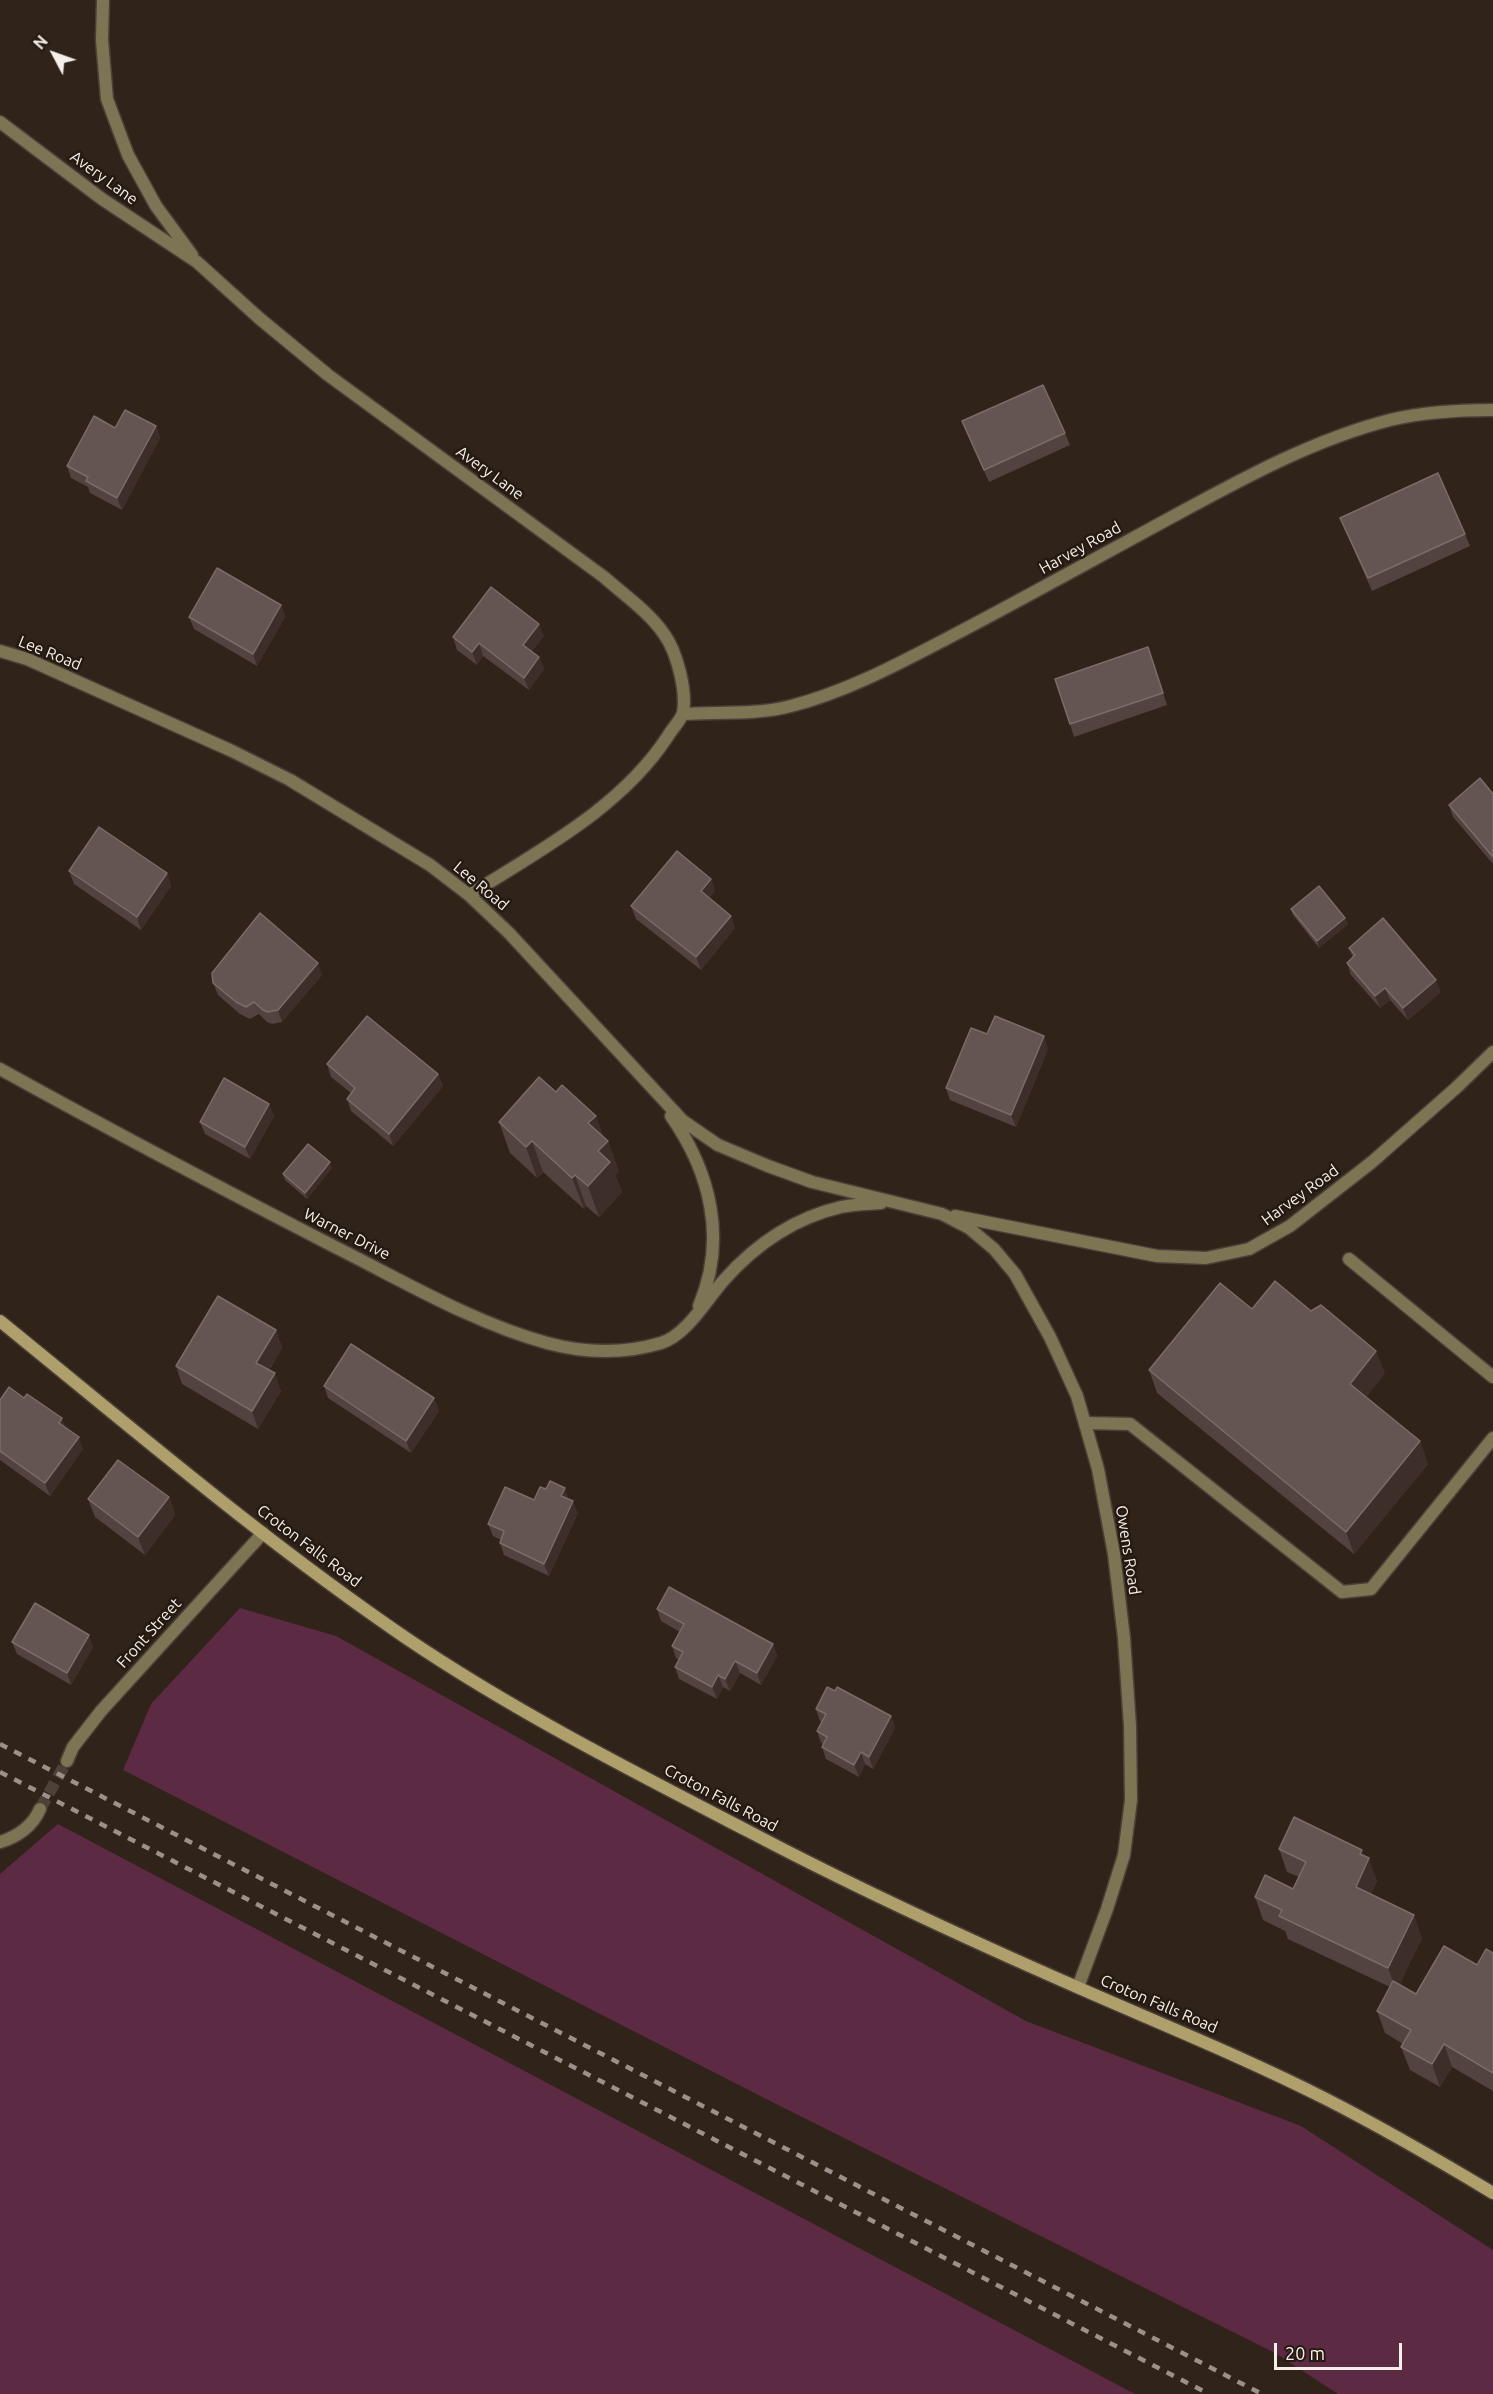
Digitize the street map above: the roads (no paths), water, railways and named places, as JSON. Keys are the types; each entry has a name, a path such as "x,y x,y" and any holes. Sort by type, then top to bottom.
{"main road":[{"name":"Croton Falls Road","path":"0,1321 263,1533 409,1640 522,1709 752,1834 864,1889 1078,1988 1221,2049 1324,2098 1426,2152 1493,2193"}],"street":[{"path":"103,0 102,40 107,99 133,165 156,206 197,262"},
{"name":"Avery Lane","path":"0,122 102,199 197,262 259,318 328,375 604,578 637,606 664,634 681,671 682,714"},
{"name":"Harvey Road","path":"682,714 741,712 789,706 831,693 894,666 1218,492 1335,437 1391,420 1450,410 1493,410"},
{"name":"Lee Road","path":"0,651 27,659 232,751 290,780 430,865 469,895 509,933 683,1121 718,1145 768,1166 812,1182 891,1202"},
{"path":"469,895 581,824 622,790 655,756 682,714"},
{"name":"Harvey Road","path":"942,1214 1157,1256 1206,1258 1249,1249 1290,1226 1372,1162 1493,1052"},
{"name":"Warner Drive","path":"0,1069 158,1156 439,1300 506,1329 548,1344 592,1351 631,1350 665,1342 693,1321 724,1280 759,1245 799,1220 843,1206 891,1202"},
{"path":"653,1090 689,1142 709,1193 714,1245 707,1287 693,1321"},
{"name":"Owens Road","path":"891,1202 942,1214 969,1228 994,1249 1015,1274 1050,1337 1077,1396 1098,1469 1114,1554 1124,1638 1130,1726 1131,1800 1124,1855 1078,1988"},
{"path":"1350,1259 1493,1377"},
{"path":"1084,1423 1131,1424 1342,1592 1371,1589 1493,1438"},
{"name":"Front Street","path":"67,1761 74,1747 101,1711 263,1533"},
{"path":"0,1842 14,1838 36,1819 40,1809"}],"tunnel":[{"path":"40,1809 67,1761"}],"railway":[{"path":"0,1744 1262,2394"},
{"path":"0,1772 1209,2394"}]}
